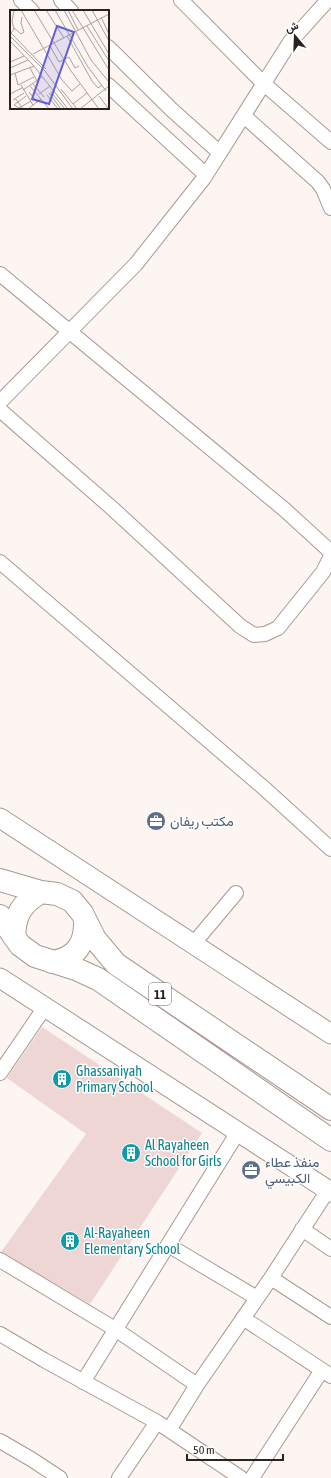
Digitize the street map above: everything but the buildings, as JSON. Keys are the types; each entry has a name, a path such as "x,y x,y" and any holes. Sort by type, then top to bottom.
{"highway":[{"name":"11","path":"0,880 41,892 57,894 72,901 77,906 102,948 121,967 331,1108"},
{"path":"14,938 15,923 20,910 29,899 41,892"},
{"name":"11","path":"0,916 14,938 27,951 39,958 76,969 98,979 331,1140"},
{"path":"52,962 62,961 73,955 81,945 86,933 85,920"}],"main road":[{"path":"0,818 194,943 331,1034"},
{"path":"0,978 329,1191"}],"street":[{"path":"21,0 31,10"},
{"path":"61,0 70,10"},
{"path":"181,0 263,83 331,142"},
{"path":"0,402 70,333 136,264 206,175 244,116 263,83 297,33 328,0"},
{"path":"109,48 172,110 220,153"},
{"path":"109,86 206,175"},
{"path":"244,116 318,182 324,189 331,208"},
{"path":"0,274 285,510 331,552"},
{"path":"0,410 113,509 240,626 254,635 265,634 278,628 323,572 331,556"},
{"path":"0,562 264,789 331,849"},
{"path":"194,943 236,893"},
{"path":"0,1074 45,1007"},
{"path":"83,1382 238,1132"},
{"path":"169,1430 197,1385 329,1191"},
{"path":"302,1229 331,1249"},
{"path":"168,1246 257,1298"},
{"path":"0,1260 115,1329 197,1385"},
{"path":"271,1278 331,1317"},
{"path":"243,1318 327,1373 252,1478"},
{"path":"0,1334 83,1382 157,1422 234,1476"},
{"path":"119,1478 157,1422"},
{"path":"0,1441 60,1478"}],"place":[{"name":"مكتب ريفان","path":"156,821"},
{"name":"Ghassaniyah Primary School","path":"62,1079"},
{"name":"Al Rayaheen School for Girls","path":"131,1153"},
{"name":"منفذ عطاء الكبيسي","path":"251,1170"},
{"name":"Al-Rayaheen Elementary School","path":"70,1241"}]}
